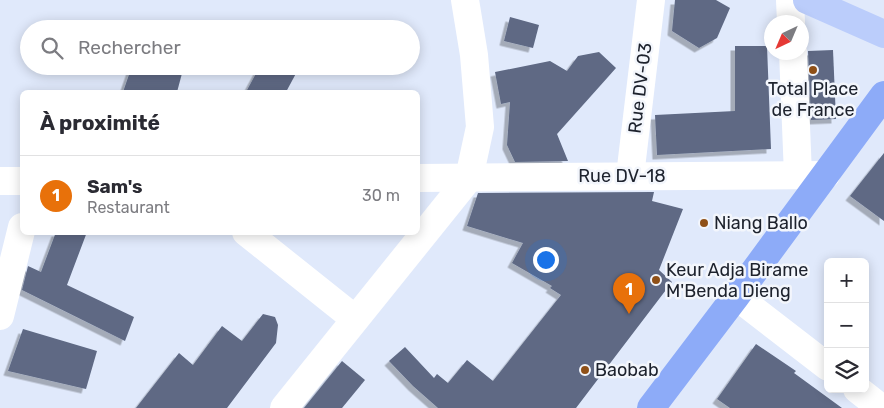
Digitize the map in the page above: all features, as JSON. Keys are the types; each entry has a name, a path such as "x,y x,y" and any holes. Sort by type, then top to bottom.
{"highway":[{"path":"651,408 884,95"}],"main road":[{"path":"807,0 884,34"}],"street":[{"path":"284,408 470,178 480,127 474,55 465,0"},
{"name":"Rue DV-03","path":"630,176 651,0"},
{"path":"790,0 791,15"},
{"path":"793,60 798,175"},
{"name":"Rue DV-18","path":"420,178 826,175"},
{"path":"0,181 20,181"},
{"path":"0,316 20,234"},
{"path":"250,235 355,319"},
{"path":"736,296 824,364"},
{"path":"861,393 881,408"}],"building":[{"path":"675,0 716,0 730,8 717,38 699,48 672,31"},
{"path":"510,17 539,25 533,48 504,41"},
{"path":"735,46 764,46 764,60 768,60 771,149 657,155 655,115 735,111"},
{"path":"833,50 836,119 811,120 809,51"},
{"path":"599,52 616,68 557,134 568,161 515,162 507,145 510,102 501,104 495,72 550,61 567,71 578,56"},
{"path":"129,75 182,75 178,90 124,90"},
{"path":"255,75 295,75 287,90 247,90"},
{"path":"884,153 884,221 850,196"},
{"path":"654,192 652,201 683,209 659,270 672,282 576,408 438,408 389,361 405,347 434,378 437,374 448,383 467,360 493,381 561,295 550,288 552,286 512,263 523,243 467,226 478,193"},
{"path":"55,235 86,235 67,285 134,317 125,341 22,290 28,266 41,272"},
{"path":"263,314 275,317 278,325 276,343 227,408 136,408 179,353 193,365 222,326 242,341"},
{"path":"23,329 97,351 86,389 8,371"},
{"path":"756,344 796,371 794,373 842,408 730,408 717,399"},
{"path":"342,361 365,380 342,408 304,408"}],"place":[{"name":"Total Place de France","path":"813,70"},
{"name":"Niang Ballo","path":"704,223"},
{"name":"Keur Adja Birame M'Benda Dieng","path":"656,280"},
{"name":"Sam's","path":"629,314"},
{"name":"Baobab","path":"585,370"}]}
